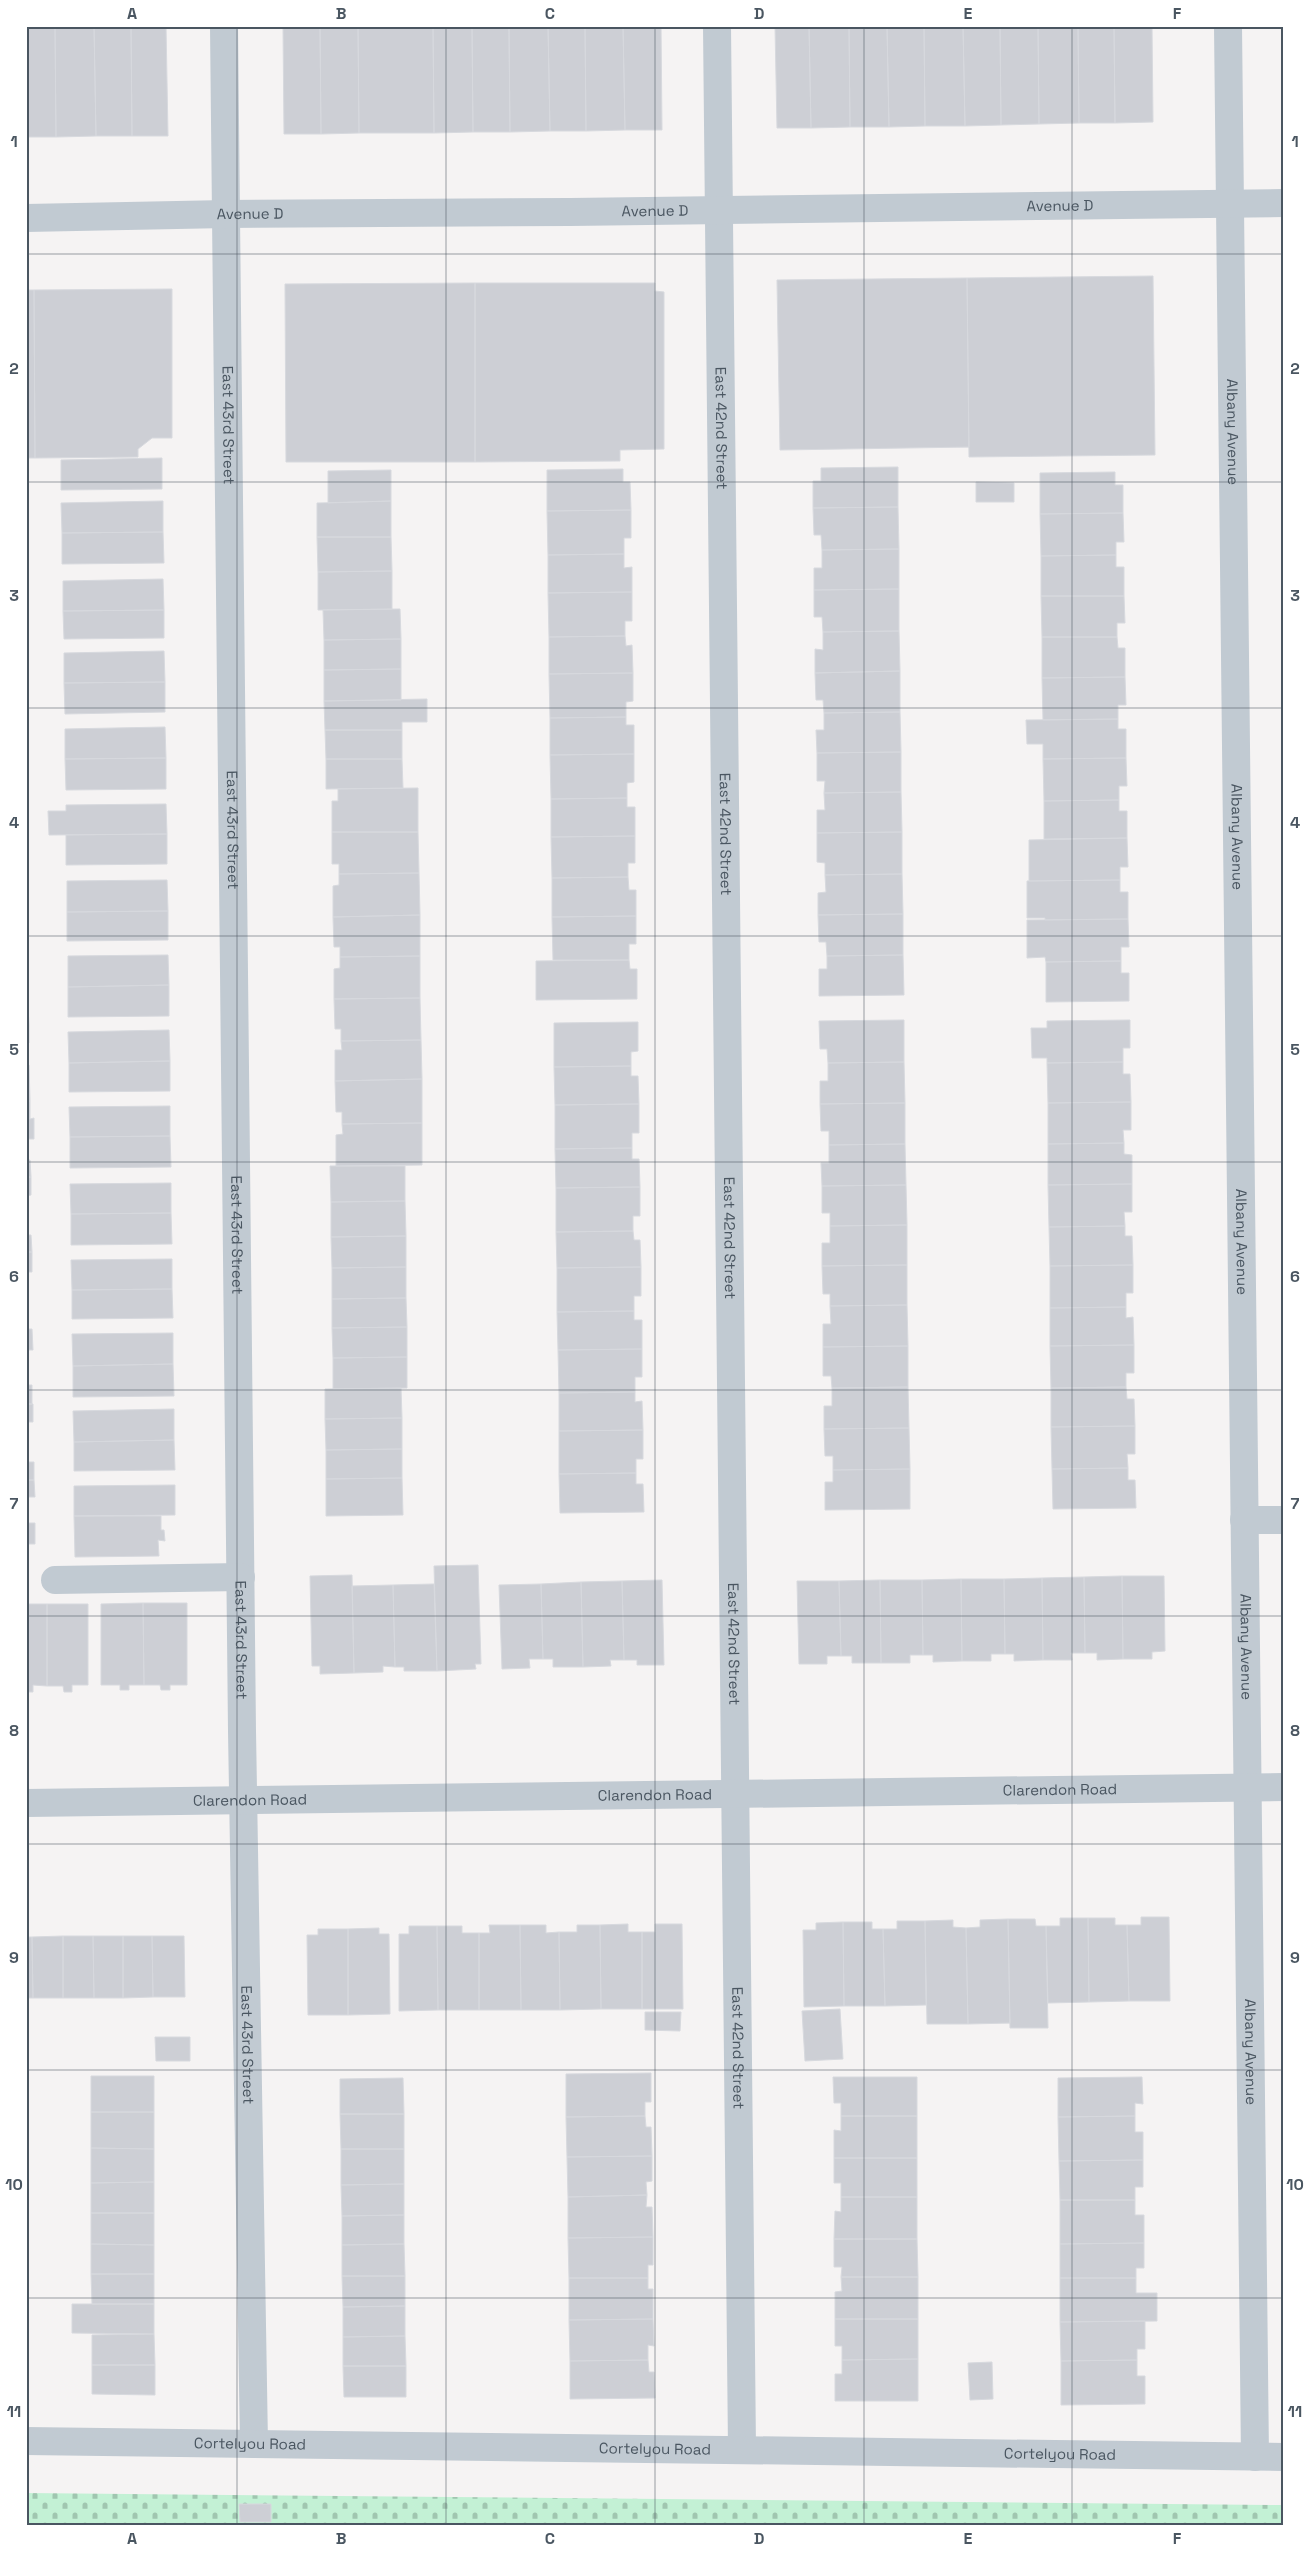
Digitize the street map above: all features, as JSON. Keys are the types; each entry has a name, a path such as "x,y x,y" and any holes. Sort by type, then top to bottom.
{"street":[{"name":"East 43rd Street","path":"224,26 240,1577 254,2444"},
{"name":"East 42nd Street","path":"717,26 742,2449"},
{"name":"Albany Avenue","path":"1228,26 1255,2457"},
{"name":"Avenue D","path":"26,218 1283,202"},
{"path":"1244,1520 1283,1520"},
{"path":"54,1580 240,1577"},
{"name":"Clarendon Road","path":"26,1803 1283,1788"},
{"name":"Cortelyou Road","path":"26,2441 1283,2457"}],"green space":[{"path":"26,2493 1283,2505 1283,2526 26,2526"}],"building":[{"path":"26,26 55,26 56,137 26,137"},
{"path":"55,26 94,26 96,136 56,137"},
{"path":"94,26 131,26 132,136 96,136"},
{"path":"131,26 166,26 168,136 132,136"},
{"path":"283,26 320,26 321,134 284,134"},
{"path":"320,26 358,26 359,133 321,134"},
{"path":"358,26 433,26 434,133 359,133"},
{"path":"433,26 472,26 473,132 434,133"},
{"path":"472,26 509,26 510,132 473,132"},
{"path":"509,26 548,26 550,131 510,132"},
{"path":"548,26 585,26 586,131 550,131"},
{"path":"585,26 623,26 625,130 586,131"},
{"path":"623,26 661,26 662,130 625,130"},
{"path":"775,26 809,26 811,128 777,128"},
{"path":"809,26 849,26 850,127 811,128"},
{"path":"849,26 887,26 889,127 850,127"},
{"path":"887,26 924,26 925,126 889,127"},
{"path":"924,26 963,26 965,126 925,126"},
{"path":"963,26 1000,26 1001,125 965,126"},
{"path":"1000,26 1038,26 1039,124 1001,125"},
{"path":"1038,26 1078,26 1079,123 1039,124"},
{"path":"1078,26 1114,26 1115,123 1079,123"},
{"path":"1114,26 1152,26 1153,122 1115,123"},
{"path":"1153,276 1155,455 969,457 967,278"},
{"path":"967,278 969,447 780,450 777,280"},
{"path":"475,283 475,462 286,462 285,284"},
{"path":"475,283 655,283 655,291 664,292 664,449 620,450 620,461 475,462"},
{"path":"172,289 172,438 152,438 138,449 138,457 35,458 34,290"},
{"path":"26,290 34,290 35,458 26,458"},
{"path":"162,458 162,489 61,490 61,460"},
{"path":"898,467 898,507 813,508 813,481 821,481 821,468"},
{"path":"623,469 623,482 630,482 631,510 547,511 547,470"},
{"path":"391,470 391,501 328,503 328,471"},
{"path":"1115,472 1115,485 1123,485 1123,513 1040,514 1040,473"},
{"path":"976,482 1014,483 1014,502 976,502"},
{"path":"163,501 163,532 62,533 61,503"},
{"path":"391,501 391,537 317,537 317,503"},
{"path":"898,507 899,549 822,550 821,535 814,535 813,508"},
{"path":"631,510 631,538 624,538 624,554 548,555 547,511"},
{"path":"1123,513 1124,542 1116,542 1116,555 1041,556 1040,514"},
{"path":"163,532 164,563 62,564 62,533"},
{"path":"317,537 391,537 392,571 318,572"},
{"path":"899,549 899,589 814,590 814,568 822,568 822,550"},
{"path":"624,554 624,568 632,567 632,592 548,593 548,555"},
{"path":"1116,555 1116,567 1124,567 1124,596 1041,596 1041,556"},
{"path":"392,571 392,609 318,610 318,572"},
{"path":"163,579 164,610 63,611 63,581"},
{"path":"899,589 899,631 823,632 822,617 814,617 814,590"},
{"path":"632,592 632,621 625,621 625,636 549,637 548,593"},
{"path":"1041,596 1124,596 1125,623 1117,623 1117,637 1042,637"},
{"path":"400,609 401,639 324,640 323,610"},
{"path":"164,610 164,638 64,639 63,611"},
{"path":"899,631 900,671 815,673 815,649 823,650 823,632"},
{"path":"625,636 626,646 632,645 633,673 549,674 549,637"},
{"path":"1042,637 1117,637 1118,648 1125,648 1125,677 1042,678"},
{"path":"401,639 401,669 324,670 324,640"},
{"path":"164,651 165,682 64,683 64,653"},
{"path":"401,669 401,700 324,701 324,670"},
{"path":"900,671 900,712 824,713 823,700 816,700 815,673"},
{"path":"633,673 633,701 626,702 626,717 550,718 549,674"},
{"path":"1125,677 1126,705 1118,705 1118,719 1043,720 1042,678"},
{"path":"165,682 165,712 65,714 64,683"},
{"path":"427,699 427,722 402,722 402,730 325,730 324,701"},
{"path":"900,712 901,752 817,753 816,730 824,730 824,713"},
{"path":"626,717 626,725 634,725 634,754 550,755 550,718"},
{"path":"1118,719 1118,729 1126,729 1126,758 1043,759 1043,744 1027,744 1026,720"},
{"path":"165,727 166,758 65,759 65,729"},
{"path":"325,730 402,730 402,759 326,759"},
{"path":"901,752 901,792 824,793 825,781 817,781 817,753"},
{"path":"634,754 634,782 627,783 627,798 551,799 550,755"},
{"path":"166,758 166,789 66,790 65,759"},
{"path":"1126,758 1127,786 1119,786 1119,800 1044,801 1043,759"},
{"path":"326,759 402,759 403,788 326,789"},
{"path":"418,788 418,832 332,832 332,801 338,801 338,789"},
{"path":"901,792 902,832 817,833 817,810 825,810 824,793"},
{"path":"627,798 627,807 635,807 635,836 551,837 551,799"},
{"path":"1119,800 1119,811 1127,811 1127,838 1044,839 1044,801"},
{"path":"166,804 167,834 49,835 48,811 66,811 66,805"},
{"path":"332,832 418,832 419,873 339,874 339,864 332,864"},
{"path":"902,832 902,874 825,875 825,863 817,862 817,833"},
{"path":"167,834 167,864 66,865 66,835"},
{"path":"635,836 635,863 628,863 628,877 552,878 551,837"},
{"path":"1127,838 1128,867 1120,867 1120,880 1029,881 1029,840"},
{"path":"419,873 420,915 333,917 333,886 339,885 339,874"},
{"path":"902,874 903,914 818,915 818,893 826,892 825,875"},
{"path":"628,877 629,890 636,890 636,916 552,917 552,878"},
{"path":"167,880 168,911 67,912 67,881"},
{"path":"1120,880 1120,892 1128,892 1128,919 1045,920 1045,918 1027,918 1027,881"},
{"path":"168,911 168,940 67,941 67,912"},
{"path":"903,914 903,955 827,956 826,942 819,942 818,915"},
{"path":"420,915 420,956 340,957 340,947 334,947 333,917"},
{"path":"636,916 636,944 629,944 629,960 553,960 552,917"},
{"path":"1128,919 1129,947 1121,947 1121,961 1046,962 1045,957 1027,958 1027,920"},
{"path":"168,955 169,985 68,987 68,956"},
{"path":"903,955 904,995 819,996 819,969 827,969 827,956"},
{"path":"420,956 420,998 334,999 334,969 340,968 340,957"},
{"path":"629,960 630,969 637,969 637,999 536,1000 536,961"},
{"path":"1121,961 1121,973 1129,973 1129,1001 1046,1002 1046,962"},
{"path":"169,985 169,1016 68,1017 68,987"},
{"path":"420,998 421,1040 341,1041 341,1029 335,1029 334,999"},
{"path":"26,1007 28,1007 29,1025 26,1025"},
{"path":"904,1020 904,1062 828,1063 827,1049 820,1049 819,1021"},
{"path":"1130,1020 1130,1048 1123,1048 1123,1062 1047,1063 1047,1058 1032,1058 1031,1028 1047,1028 1047,1021"},
{"path":"638,1022 638,1051 631,1052 631,1066 554,1067 554,1023"},
{"path":"26,1025 29,1025 29,1043 26,1043"},
{"path":"169,1030 170,1061 69,1063 68,1032"},
{"path":"421,1040 422,1079 335,1081 335,1050 342,1050 341,1041"},
{"path":"170,1061 170,1091 69,1092 69,1063"},
{"path":"904,1062 905,1103 820,1104 820,1081 828,1081 828,1063"},
{"path":"1123,1062 1123,1074 1130,1074 1131,1102 1048,1103 1047,1063"},
{"path":"26,1065 29,1065 30,1101 26,1101"},
{"path":"631,1066 631,1076 638,1076 639,1104 555,1105 554,1067"},
{"path":"422,1079 422,1123 342,1124 342,1112 336,1112 335,1081"},
{"path":"26,1101 30,1101 30,1119 34,1118 34,1139 26,1139"},
{"path":"1131,1102 1131,1130 1123,1130 1124,1143 1048,1144 1048,1103"},
{"path":"905,1103 905,1144 829,1145 829,1131 821,1131 820,1104"},
{"path":"639,1104 639,1133 632,1133 632,1148 555,1149 555,1105"},
{"path":"170,1106 170,1136 70,1137 69,1107"},
{"path":"422,1123 422,1165 336,1166 336,1135 343,1134 342,1124"},
{"path":"170,1136 171,1167 70,1168 70,1137"},
{"path":"1124,1143 1124,1154 1132,1155 1132,1184 1048,1185 1048,1144"},
{"path":"905,1144 906,1185 822,1186 821,1163 829,1163 829,1145"},
{"path":"632,1148 632,1159 639,1159 640,1187 556,1188 555,1149"},
{"path":"26,1160 30,1160 31,1177 26,1177"},
{"path":"330,1166 405,1166 405,1201 331,1202"},
{"path":"26,1177 31,1177 31,1195 26,1196"},
{"path":"171,1183 171,1213 71,1214 70,1184"},
{"path":"1132,1184 1132,1212 1124,1212 1125,1226 1049,1227 1048,1185"},
{"path":"906,1185 907,1225 830,1226 830,1213 822,1213 822,1186"},
{"path":"640,1187 640,1216 633,1216 633,1231 556,1232 556,1188"},
{"path":"405,1201 406,1236 331,1237 331,1202"},
{"path":"171,1213 172,1244 71,1245 71,1214"},
{"path":"907,1225 907,1265 822,1266 822,1243 830,1243 830,1226"},
{"path":"1125,1226 1125,1236 1132,1236 1133,1265 1050,1266 1049,1227"},
{"path":"633,1231 634,1240 640,1240 641,1267 557,1268 556,1232"},
{"path":"26,1235 31,1235 32,1252 26,1252"},
{"path":"406,1236 406,1267 332,1268 331,1237"},
{"path":"26,1252 32,1252 32,1272 26,1272"},
{"path":"172,1259 172,1289 72,1290 71,1260"},
{"path":"907,1265 907,1305 830,1306 830,1294 823,1294 822,1266"},
{"path":"1133,1265 1133,1293 1126,1293 1126,1307 1050,1308 1050,1266"},
{"path":"406,1267 406,1298 332,1299 332,1268"},
{"path":"641,1267 641,1296 634,1296 634,1311 557,1312 557,1268"},
{"path":"172,1289 173,1318 72,1319 72,1290"},
{"path":"406,1298 407,1327 332,1328 332,1299"},
{"path":"907,1305 908,1346 823,1347 823,1324 831,1324 830,1306"},
{"path":"1126,1307 1126,1318 1133,1317 1134,1345 1050,1346 1050,1308"},
{"path":"634,1311 634,1320 642,1320 642,1349 558,1350 557,1312"},
{"path":"407,1327 407,1357 333,1358 332,1328"},
{"path":"26,1329 32,1329 33,1350 26,1350"},
{"path":"173,1333 173,1364 73,1366 72,1334"},
{"path":"1134,1345 1134,1373 1126,1373 1126,1387 1051,1388 1050,1346"},
{"path":"908,1346 908,1387 832,1388 831,1376 823,1376 823,1347"},
{"path":"642,1349 642,1377 635,1377 635,1392 559,1393 558,1350"},
{"path":"407,1357 407,1388 333,1389 333,1358"},
{"path":"173,1364 174,1396 73,1397 73,1366"},
{"path":"26,1385 32,1385 32,1404 26,1404"},
{"path":"908,1387 909,1428 824,1429 824,1406 832,1406 832,1388"},
{"path":"1126,1387 1127,1399 1134,1399 1135,1426 1051,1427 1051,1388"},
{"path":"401,1388 402,1418 325,1419 325,1389"},
{"path":"635,1392 635,1402 642,1401 643,1430 559,1431 559,1393"},
{"path":"26,1404 33,1404 33,1422 26,1422"},
{"path":"174,1409 174,1440 74,1442 73,1411"},
{"path":"402,1418 402,1449 326,1450 325,1419"},
{"path":"1135,1426 1135,1454 1127,1454 1128,1468 1052,1469 1051,1427"},
{"path":"909,1428 910,1469 833,1470 833,1456 825,1456 824,1429"},
{"path":"643,1430 643,1459 636,1459 636,1473 559,1474 559,1431"},
{"path":"174,1440 175,1470 74,1471 74,1442"},
{"path":"402,1449 402,1478 326,1479 326,1450"},
{"path":"26,1462 34,1462 34,1480 26,1480"},
{"path":"1128,1468 1128,1480 1135,1480 1136,1508 1053,1509 1052,1469"},
{"path":"910,1469 910,1509 825,1510 825,1482 833,1482 833,1470"},
{"path":"636,1473 636,1484 643,1484 644,1512 560,1513 559,1474"},
{"path":"402,1478 403,1515 326,1516 326,1479"},
{"path":"26,1480 34,1480 35,1497 26,1497"},
{"path":"175,1485 175,1515 74,1516 74,1486"},
{"path":"74,1516 161,1516 161,1530 164,1530 165,1541 158,1540 159,1556 75,1557"},
{"path":"26,1523 35,1523 35,1544 26,1544"},
{"path":"478,1565 481,1664 475,1664 476,1669 437,1671 434,1566"},
{"path":"352,1575 354,1673 320,1674 320,1666 312,1666 310,1576"},
{"path":"1122,1576 1123,1659 1097,1660 1097,1653 1085,1653 1084,1577"},
{"path":"1122,1576 1164,1576 1165,1651 1152,1652 1152,1659 1123,1659"},
{"path":"1084,1577 1085,1653 1071,1653 1072,1660 1043,1660 1042,1578"},
{"path":"1042,1578 1043,1660 1014,1661 1014,1654 1005,1654 1004,1579"},
{"path":"961,1579 1004,1579 1005,1654 991,1654 991,1661 962,1661"},
{"path":"961,1579 962,1661 933,1662 933,1655 923,1655 922,1580"},
{"path":"662,1580 664,1665 637,1665 637,1660 624,1660 622,1581"},
{"path":"880,1580 922,1580 923,1655 910,1655 910,1663 881,1663"},
{"path":"880,1580 881,1663 852,1663 852,1656 841,1656 839,1581"},
{"path":"622,1581 624,1660 610,1660 611,1666 583,1667 581,1582"},
{"path":"797,1581 839,1581 841,1656 827,1656 827,1664 799,1664"},
{"path":"581,1582 583,1667 553,1667 553,1659 543,1659 541,1584"},
{"path":"434,1584 437,1671 404,1671 404,1667 395,1667 393,1585"},
{"path":"541,1584 543,1659 529,1659 530,1668 502,1669 499,1585"},
{"path":"393,1585 395,1667 383,1666 383,1672 354,1673 352,1586"},
{"path":"143,1603 144,1685 129,1685 129,1690 120,1690 120,1685 101,1685 101,1604"},
{"path":"143,1603 187,1603 187,1685 170,1685 170,1690 161,1690 160,1685 144,1685"},
{"path":"26,1604 47,1604 47,1686 33,1685 33,1692 26,1692"},
{"path":"47,1604 88,1604 88,1685 72,1685 72,1692 64,1692 63,1686 47,1686"},
{"path":"1141,1917 1169,1917 1170,2001 1129,2001 1127,1925 1141,1925"},
{"path":"1060,1918 1088,1918 1089,2002 1048,2003 1046,1926 1060,1926"},
{"path":"1088,1918 1115,1918 1115,1925 1127,1925 1129,2001 1089,2002"},
{"path":"1008,1919 1035,1919 1036,1926 1046,1926 1048,2028 1010,2028"},
{"path":"1008,1919 1010,2023 968,2024 966,1928 980,1927 980,1920"},
{"path":"953,1920 953,1927 966,1928 968,2024 927,2024 925,1921"},
{"path":"897,1921 925,1921 926,2005 885,2006 883,1929 897,1929"},
{"path":"843,1922 872,1922 872,1929 883,1929 885,2006 844,2006"},
{"path":"843,1922 844,2006 804,2007 803,1930 816,1930 816,1923"},
{"path":"628,1924 628,1932 642,1932 642,2009 601,2009 600,1925"},
{"path":"655,1924 682,1924 683,2009 642,2009 642,1932 655,1932"},
{"path":"489,1925 520,1925 521,2010 479,2010 479,1933 490,1933"},
{"path":"520,1925 546,1925 546,1933 559,1932 560,2010 521,2010"},
{"path":"577,1925 600,1925 601,2009 560,2010 559,1932 577,1932"},
{"path":"409,1926 437,1926 438,2010 399,2011 399,1934 409,1934"},
{"path":"437,1926 462,1926 462,1933 479,1933 479,2010 438,2010"},
{"path":"379,1928 379,1934 389,1934 390,2014 348,2015 348,1929"},
{"path":"318,1929 348,1929 348,2015 308,2015 307,1935 318,1935"},
{"path":"63,1936 93,1936 94,1998 63,1998"},
{"path":"63,1936 63,1998 33,1998 32,1937"},
{"path":"93,1936 123,1936 123,1998 94,1998"},
{"path":"123,1936 152,1936 153,1997 123,1998"},
{"path":"152,1936 184,1936 185,1997 153,1997"},
{"path":"26,1937 32,1937 33,1998 26,1998"},
{"path":"840,2009 843,2059 805,2061 802,2011"},
{"path":"645,2012 681,2012 680,2031 645,2030"},
{"path":"155,2037 190,2037 190,2061 156,2061"},
{"path":"651,2073 651,2102 645,2102 645,2116 566,2117 566,2074"},
{"path":"91,2076 154,2076 154,2112 91,2112"},
{"path":"833,2077 917,2077 917,2116 841,2116 841,2103 834,2103"},
{"path":"1142,2077 1143,2104 1135,2103 1135,2116 1058,2117 1058,2078"},
{"path":"403,2078 404,2114 340,2114 340,2079"},
{"path":"91,2112 154,2112 154,2149 91,2148"},
{"path":"340,2114 404,2114 404,2149 341,2149"},
{"path":"645,2116 646,2127 651,2127 652,2156 567,2157 566,2117"},
{"path":"841,2116 917,2116 917,2158 834,2158 834,2130 841,2131"},
{"path":"1135,2116 1135,2132 1143,2132 1143,2160 1059,2161 1058,2117"},
{"path":"91,2148 154,2149 154,2182 91,2183"},
{"path":"341,2149 404,2149 404,2184 341,2185"},
{"path":"652,2156 652,2181 646,2182 647,2195 568,2197 567,2157"},
{"path":"834,2158 917,2158 917,2197 841,2197 841,2183 834,2183"},
{"path":"1143,2160 1143,2187 1135,2187 1135,2200 1060,2200 1059,2161"},
{"path":"154,2182 154,2213 91,2213 91,2183"},
{"path":"404,2184 404,2215 342,2216 341,2185"},
{"path":"647,2195 646,2207 652,2207 653,2237 568,2238 568,2197"},
{"path":"841,2197 917,2197 917,2239 834,2239 835,2211 841,2212"},
{"path":"1060,2200 1135,2200 1135,2215 1144,2215 1144,2243 1060,2244"},
{"path":"91,2213 154,2213 154,2245 91,2244"},
{"path":"404,2215 404,2244 342,2245 342,2216"},
{"path":"653,2237 653,2265 648,2265 648,2278 569,2278 568,2238"},
{"path":"834,2239 917,2239 918,2277 841,2277 842,2267 834,2267"},
{"path":"1144,2243 1144,2268 1136,2268 1136,2278 1060,2278 1060,2244"},
{"path":"91,2244 154,2245 154,2274 91,2274"},
{"path":"404,2244 405,2276 342,2276 342,2245"},
{"path":"91,2274 154,2274 154,2304 92,2304"},
{"path":"342,2276 405,2276 405,2306 343,2307"},
{"path":"841,2277 918,2277 918,2319 835,2319 835,2292 842,2291"},
{"path":"569,2278 648,2278 648,2289 653,2289 653,2319 569,2320"},
{"path":"1060,2278 1136,2278 1136,2293 1157,2293 1157,2321 1060,2322"},
{"path":"72,2304 154,2304 154,2334 72,2333"},
{"path":"405,2306 405,2336 343,2337 343,2307"},
{"path":"653,2319 654,2346 648,2345 648,2360 570,2361 569,2320"},
{"path":"835,2319 918,2319 918,2359 842,2360 842,2346 835,2346"},
{"path":"1145,2321 1145,2349 1137,2349 1137,2360 1061,2361 1060,2322"},
{"path":"154,2334 155,2365 92,2365 92,2335"},
{"path":"405,2336 406,2366 343,2366 343,2337"},
{"path":"918,2359 918,2401 835,2401 835,2374 842,2374 842,2360"},
{"path":"648,2360 649,2372 654,2372 655,2398 570,2399 570,2361"},
{"path":"1137,2360 1137,2376 1145,2376 1145,2404 1061,2405 1061,2361"},
{"path":"992,2362 993,2399 970,2400 968,2363"},
{"path":"92,2365 155,2365 155,2395 92,2394"},
{"path":"343,2366 406,2366 406,2397 344,2397"},
{"path":"239,2504 271,2504 271,2522 240,2522"}]}
